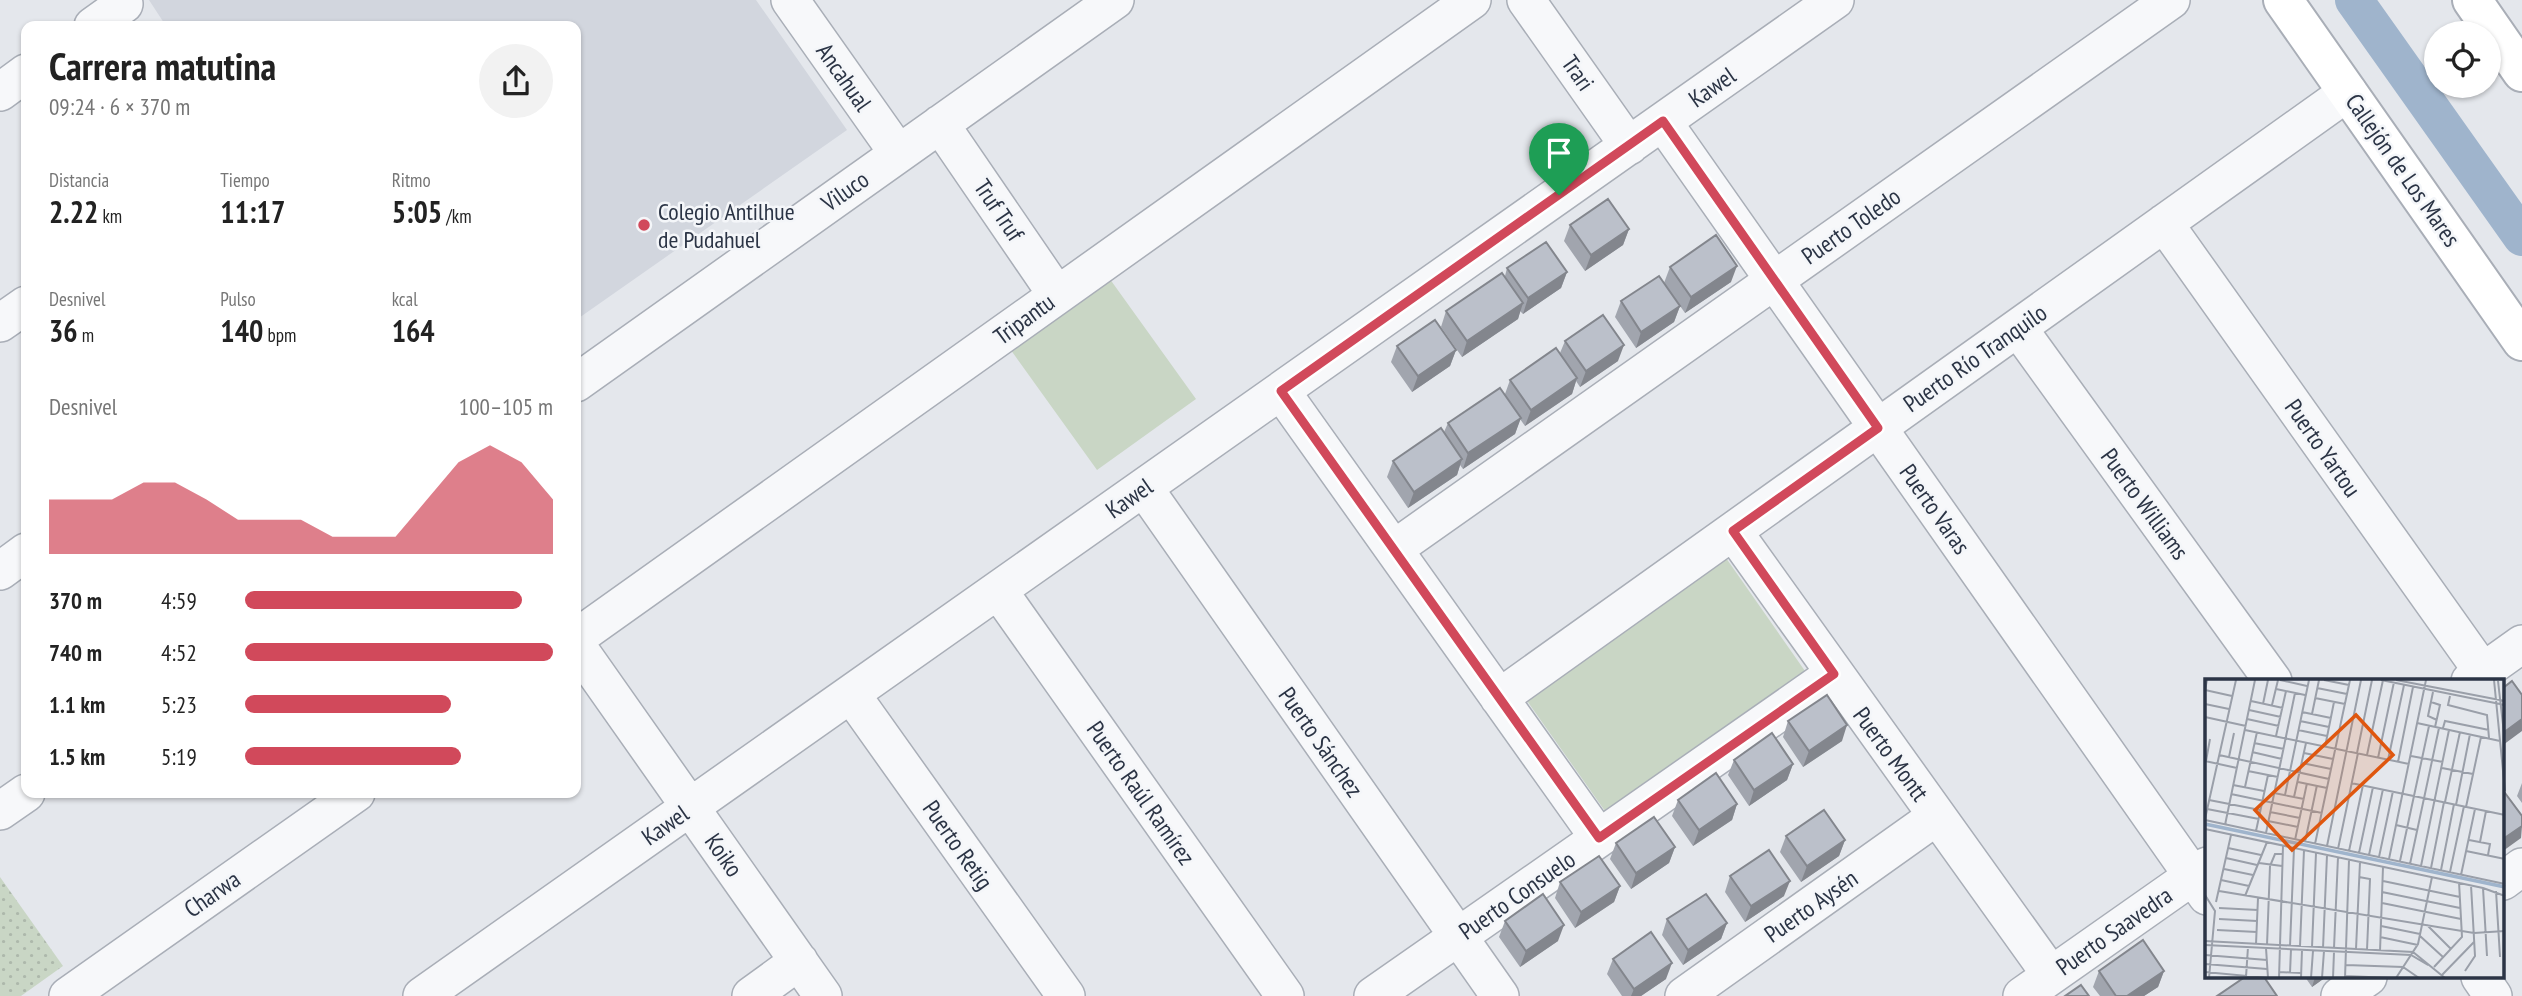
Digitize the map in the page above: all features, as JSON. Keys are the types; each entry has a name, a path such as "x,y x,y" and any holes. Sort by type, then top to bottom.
{"street":[{"name":"Ancahual","path":"790,0 898,153"},
{"name":"Viluco","path":"581,379 1115,0"},
{"name":"Tripantu","path":"581,634 1472,0"},
{"name":"Trari","path":"1527,0 1629,146"},
{"name":"Kawel","path":"422,996 1835,0"},
{"name":"Puerto Toledo","path":"1394,549 2171,0"},
{"name":"Callejón de Los Mares","path":"2283,0 2522,341"},
{"path":"2472,0 2522,72"},
{"path":"104,21 128,10"},
{"path":"0,92 21,77"},
{"name":"Puerto Río Tranquilo","path":"1499,698 2348,92"},
{"name":"Puerto Varas","path":"1663,121 1878,428 2202,879"},
{"name":"Truf Truf","path":"940,124 1057,295"},
{"name":"Puerto Yartou","path":"2164,223 2477,676"},
{"path":"0,323 21,308"},
{"name":"Puerto Williams","path":"2018,328 2272,679"},
{"path":"1281,391 1599,838"},
{"name":"Puerto Sánchez","path":"1144,488 1500,996"},
{"name":"Puerto Montt","path":"1733,531 2052,975"},
{"path":"0,570 21,555"},
{"name":"Puerto Raúl Ramírez","path":"998,590 1285,996"},
{"path":"2477,676 2522,644"},
{"name":"Koiko","path":"581,652 823,996"},
{"name":"Puerto Consuelo","path":"1373,996 1834,674"},
{"name":"Puerto Retig","path":"851,694 1066,996"},
{"path":"0,811 21,796"},
{"name":"Charwa","path":"68,996 349,798"},
{"name":"Puerto Aysén","path":"1684,996 1937,817"},
{"path":"2504,880 2522,867"},
{"name":"Puerto Saavedra","path":"2022,996 2202,879"},
{"path":"751,996 799,961"},
{"path":"2340,996 2367,978"},
{"path":"2481,978 2493,996"}],"shaded area":[{"name":"Colegio Antilhue de Pudahuel","path":"149,0 756,0 847,130 581,316 581,21 163,21"}],"green space":[{"path":"1107,275 1196,399 1097,470 1008,346"},
{"path":"1726,558 1805,671 1605,811 1525,698"},
{"path":"0,877 63,966 21,996 0,996"}],"building":[{"path":"1608,199 1629,229 1591,255 1570,225"},
{"path":"1716,235 1737,266 1691,297 1670,267"},
{"path":"1546,242 1567,272 1528,298 1507,268"},
{"path":"1502,273 1523,303 1467,341 1446,311"},
{"path":"1659,276 1680,306 1641,332 1621,301"},
{"path":"1603,315 1624,345 1586,371 1565,341"},
{"path":"1435,320 1456,350 1418,376 1397,346"},
{"path":"1556,348 1577,378 1531,410 1510,380"},
{"path":"1500,388 1521,418 1468,453 1448,423"},
{"path":"1441,428 1462,459 1414,492 1393,461"},
{"path":"2512,681 2522,695 2522,719 2504,732 2504,687"},
{"path":"1827,695 1847,725 1809,751 1788,721"},
{"path":"1772,733 1793,764 1754,790 1734,760"},
{"path":"1716,773 1737,804 1699,830 1678,800"},
{"path":"2504,794 2522,816 2522,826 2504,838"},
{"path":"1824,810 1845,840 1807,866 1786,836"},
{"path":"1654,817 1675,847 1636,873 1616,843"},
{"path":"1769,850 1790,881 1751,906 1730,876"},
{"path":"1599,856 1620,886 1581,912 1560,882"},
{"path":"1543,894 1564,925 1526,951 1505,921"},
{"path":"1706,894 1727,923 1688,950 1667,919"},
{"path":"1651,932 1672,963 1634,989 1613,959"},
{"path":"2143,940 2164,971 2127,996 2116,996 2099,971"},
{"path":"2244,978 2265,978 2277,996 2217,996"},
{"path":"2081,985 2089,996 2065,996"}],"waterway":[{"path":"2354,0 2522,237"}],"place":[{"name":"Colegio Antilhue de Pudahuel","path":"644,225"}],"route":[{"path":"1663,121 1878,428 1733,531 1834,674 1599,838 1281,391 1559,195 1663,121"}]}
